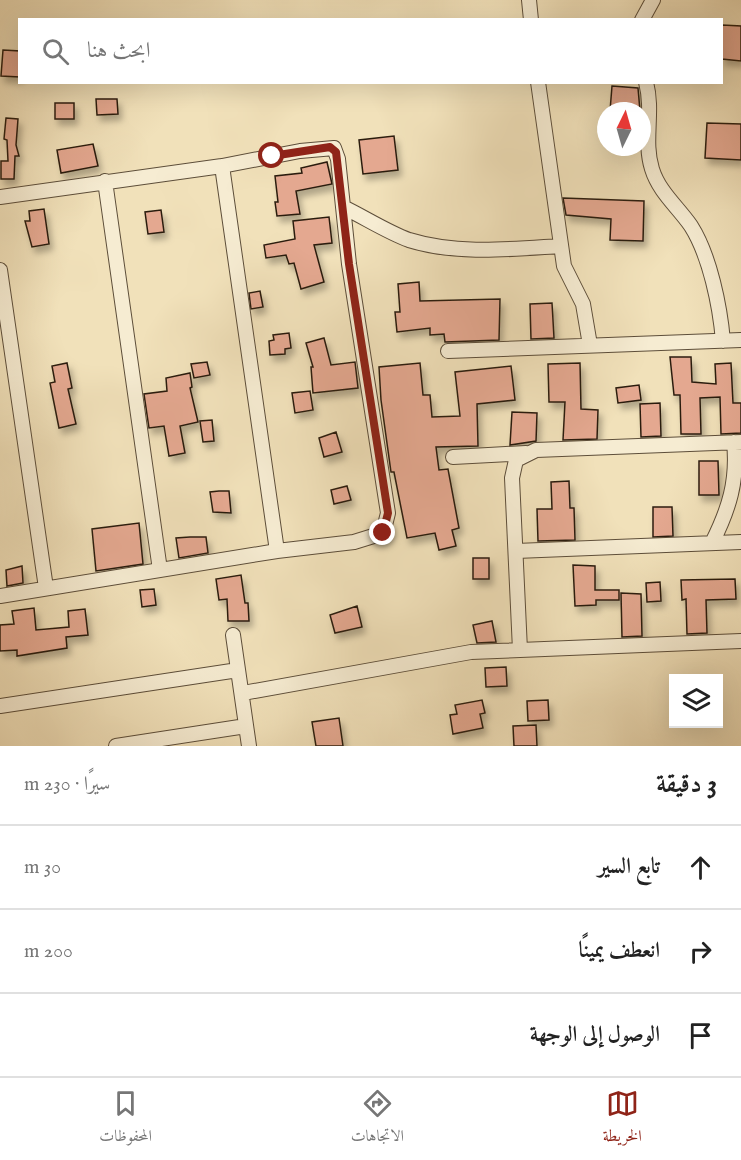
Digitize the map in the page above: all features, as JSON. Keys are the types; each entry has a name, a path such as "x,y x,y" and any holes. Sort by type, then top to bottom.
{"street":[{"path":"529,0 531,18"},
{"path":"643,18 653,0"},
{"path":"538,84 564,266 583,304 590,345"},
{"path":"646,84 651,103 649,155 652,171 662,189 692,227 720,309 723,341"},
{"path":"0,197 222,166 300,151 334,148 338,159 356,315 387,502 387,524 383,533 354,542 277,551 0,596"},
{"path":"222,166 277,551"},
{"path":"105,181 160,570"},
{"path":"343,207 406,239 427,245 512,249 561,246"},
{"path":"0,270 46,588"},
{"path":"448,351 741,340"},
{"path":"453,457 737,442 732,499 712,543"},
{"path":"520,650 512,478 516,460 528,453"},
{"path":"516,551 741,542"},
{"path":"233,634 249,746"},
{"path":"243,693 471,652 741,641"},
{"path":"0,706 238,670"},
{"path":"116,746 143,744 246,726"}],"building":[{"path":"723,25 741,26 741,61 723,59"},
{"path":"3,50 18,51 18,77 1,76"},
{"path":"612,86 638,88 639,102 611,102"},
{"path":"96,99 117,99 118,114 97,115"},
{"path":"55,103 74,103 74,119 55,119"},
{"path":"6,118 18,119 16,145 19,156 15,156 14,179 1,179 1,161 8,161 7,140 4,139"},
{"path":"707,123 741,124 741,160 705,158"},
{"path":"394,136 398,170 363,174 359,140"},
{"path":"93,144 98,166 61,173 57,150"},
{"path":"327,162 332,184 296,191 300,214 277,216 275,176 302,173 301,168"},
{"path":"563,198 644,201 643,241 610,240 611,219 566,215"},
{"path":"44,209 49,244 32,247 25,221 30,221 29,211"},
{"path":"161,210 164,232 148,234 145,212"},
{"path":"329,217 332,243 314,245 324,282 301,289 294,263 289,264 286,255 266,258 264,245 295,239 293,221"},
{"path":"419,282 420,301 500,299 499,340 445,342 444,334 430,335 430,328 397,332 395,312 400,312 398,284"},
{"path":"260,291 263,307 251,309 249,293"},
{"path":"552,303 554,338 531,339 530,304"},
{"path":"289,333 291,348 285,349 285,354 270,355 269,341 274,340 273,335"},
{"path":"324,338 331,365 355,362 358,388 313,393 311,367 313,367 306,343"},
{"path":"670,357 691,357 692,382 716,384 715,364 731,363 733,403 741,403 741,433 721,434 720,397 700,398 701,434 681,434 680,395 674,395"},
{"path":"207,362 210,375 194,378 191,364"},
{"path":"67,363 72,388 68,389 76,424 59,428 50,383 55,382 52,366"},
{"path":"420,363 423,395 430,395 432,417 460,416 455,372 511,366 515,400 477,404 478,446 436,447 439,470 448,469 459,528 452,530 456,546 439,550 435,533 407,538 394,472 391,472 381,400 379,367"},
{"path":"580,363 581,409 598,410 597,439 563,440 565,402 549,402 548,364"},
{"path":"190,373 192,387 190,388 198,422 180,426 185,453 169,456 164,426 149,428 144,394 167,391 166,378"},
{"path":"639,385 641,400 618,403 616,388"},
{"path":"310,391 313,410 295,413 292,393"},
{"path":"660,403 661,436 641,437 640,404"},
{"path":"512,412 537,413 536,441 510,445"},
{"path":"212,420 214,441 203,442 200,421"},
{"path":"336,432 342,452 324,457 319,438"},
{"path":"699,461 718,461 719,495 699,495"},
{"path":"569,481 570,508 574,508 575,540 538,541 537,509 552,509 551,482"},
{"path":"347,486 351,500 334,504 331,490"},
{"path":"229,491 231,513 213,512 210,492"},
{"path":"653,507 672,507 673,536 653,537"},
{"path":"139,523 143,564 96,571 92,529"},
{"path":"206,537 208,553 179,558 176,538"},
{"path":"473,558 489,558 489,579 473,579"},
{"path":"573,565 595,566 595,590 619,590 619,600 596,600 596,605 575,606"},
{"path":"22,566 23,583 7,586 6,570"},
{"path":"241,575 245,603 248,603 249,621 228,621 227,599 219,600 216,579"},
{"path":"735,579 736,599 706,600 707,633 687,634 686,599 682,600 681,580"},
{"path":"660,582 661,601 647,602 646,583"},
{"path":"154,589 156,605 142,607 140,590"},
{"path":"621,593 641,594 642,636 622,637"},
{"path":"357,606 362,627 335,633 330,615"},
{"path":"34,608 36,630 69,627 68,611 85,609 88,635 66,637 67,648 17,656 17,650 0,651 0,625 14,624 12,611"},
{"path":"492,621 496,642 477,643 473,625"},
{"path":"506,667 507,686 486,687 485,668"},
{"path":"482,700 485,713 480,714 483,728 453,734 450,715 457,714 455,705"},
{"path":"548,700 549,720 528,721 527,701"},
{"path":"339,718 343,746 316,746 312,722"},
{"path":"536,725 537,746 514,746 513,726"}],"route":[{"path":"272,156 330,147 336,152 356,315 388,513 383,533"}]}
